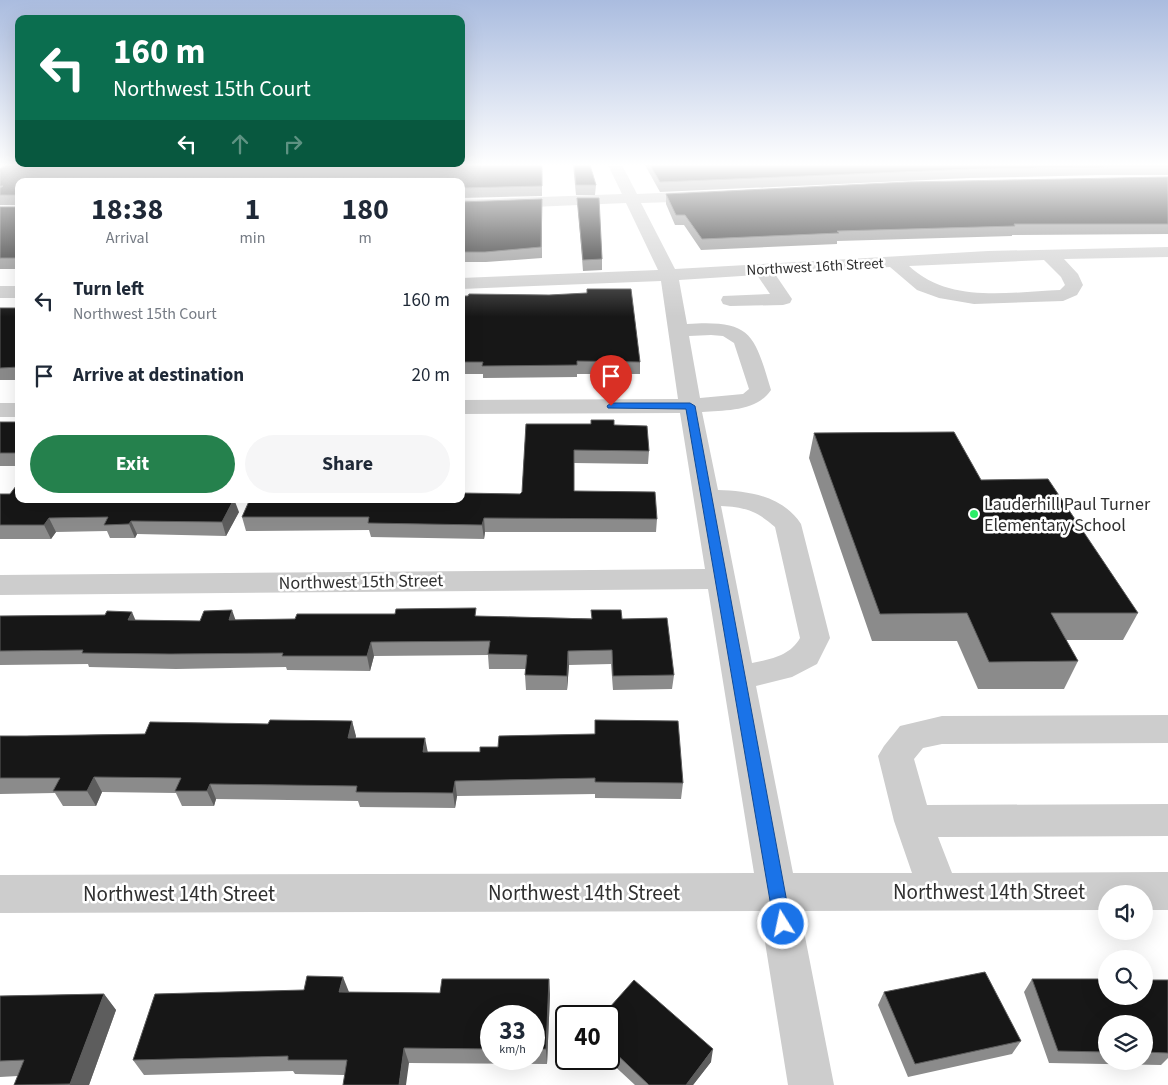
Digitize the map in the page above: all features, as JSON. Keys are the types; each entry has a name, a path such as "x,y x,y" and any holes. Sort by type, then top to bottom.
{"street":[{"path":"639,216 669,275 706,498 811,1085"},
{"name":"Northwest 16th Street","path":"465,284 669,275 1048,254 1168,252"},
{"path":"895,262 914,280 925,287 956,296 976,298 1063,295 1072,290 1074,285 1073,279 1048,254"},
{"path":"730,300 783,299 763,270"},
{"path":"0,292 15,292"},
{"path":"465,407 690,406 750,399 760,390 743,340 732,333 714,330 678,330"},
{"path":"0,410 15,410"},
{"path":"706,498 746,499 772,510 788,524 815,638 806,656 781,669 739,678"},
{"name":"Northwest 15th Street","path":"0,585 721,579"},
{"path":"939,892 913,821 896,756 912,736 942,730 1168,729"},
{"path":"913,821 1168,820"},
{"name":"Northwest 14th Street","path":"0,894 1168,891"}],"building":[{"path":"0,216 15,216 15,258 0,258"},
{"path":"465,216 542,216 541,247 465,252"},
{"path":"579,216 600,216 602,259 583,260"},
{"path":"685,216 1168,216 1168,224 1014,224 1015,226 837,231 839,233 702,239"},
{"path":"587,289 631,289 640,362 577,361 577,365 482,366 483,362 465,362 465,296 469,294 549,295 587,293"},
{"path":"0,308 15,308 15,367 0,368"},
{"path":"591,420 614,420 614,425 647,426 649,451 574,450 574,491 655,492 657,519 484,518 482,525 368,523 369,517 242,517 248,503 465,503 465,493 520,494 522,492 526,424 591,424"},
{"path":"0,422 15,422 15,453 0,453"},
{"path":"954,432 981,480 1048,479 1138,613 1051,613 1078,661 989,662 967,613 880,614 814,433"},
{"path":"15,487 15,503 232,503 222,522 131,521 129,524 104,525 108,517 49,518 44,525 0,525 0,494 10,494"},
{"path":"476,608 475,616 592,619 591,610 621,610 622,619 667,618 674,675 613,676 612,650 568,651 567,676 525,675 527,655 488,654 490,641 371,642 367,656 282,656 283,653 82,653 83,650 0,651 0,616 105,615 107,611 132,612 128,620 200,621 204,611 232,610 229,620 295,619 297,614 395,614 396,609"},
{"path":"270,720 352,721 348,738 425,738 423,752 480,752 480,747 498,747 499,736 595,734 595,720 678,721 683,783 595,782 595,778 455,781 453,793 356,792 357,786 210,784 207,791 175,791 181,778 94,777 87,791 53,791 60,778 0,778 0,736 145,734 150,722 268,724"},
{"path":"985,972 1021,1041 915,1064 884,992"},
{"path":"307,976 343,977 339,992 440,993 442,979 549,979 546,1049 545,1005 480,1005 480,1049 404,1048 399,1085 343,1085 347,1060 288,1060 288,1056 133,1060 155,994 304,990"},
{"path":"1032,979 1098,979 1098,1005 1153,1005 1153,980 1168,980 1168,1053 1153,1052 1153,1015 1098,1015 1098,1052 1058,1051"},
{"path":"634,980 713,1049 686,1085 649,1085 620,1057 620,1005 612,1005"},
{"path":"104,994 70,1084 14,1085 24,1060 0,1061 0,996"}],"place":[{"name":"Lauderhill Paul Turner Elementary School","path":"974,514"}],"route":[{"path":"611,406 690,406 783,924"}]}
